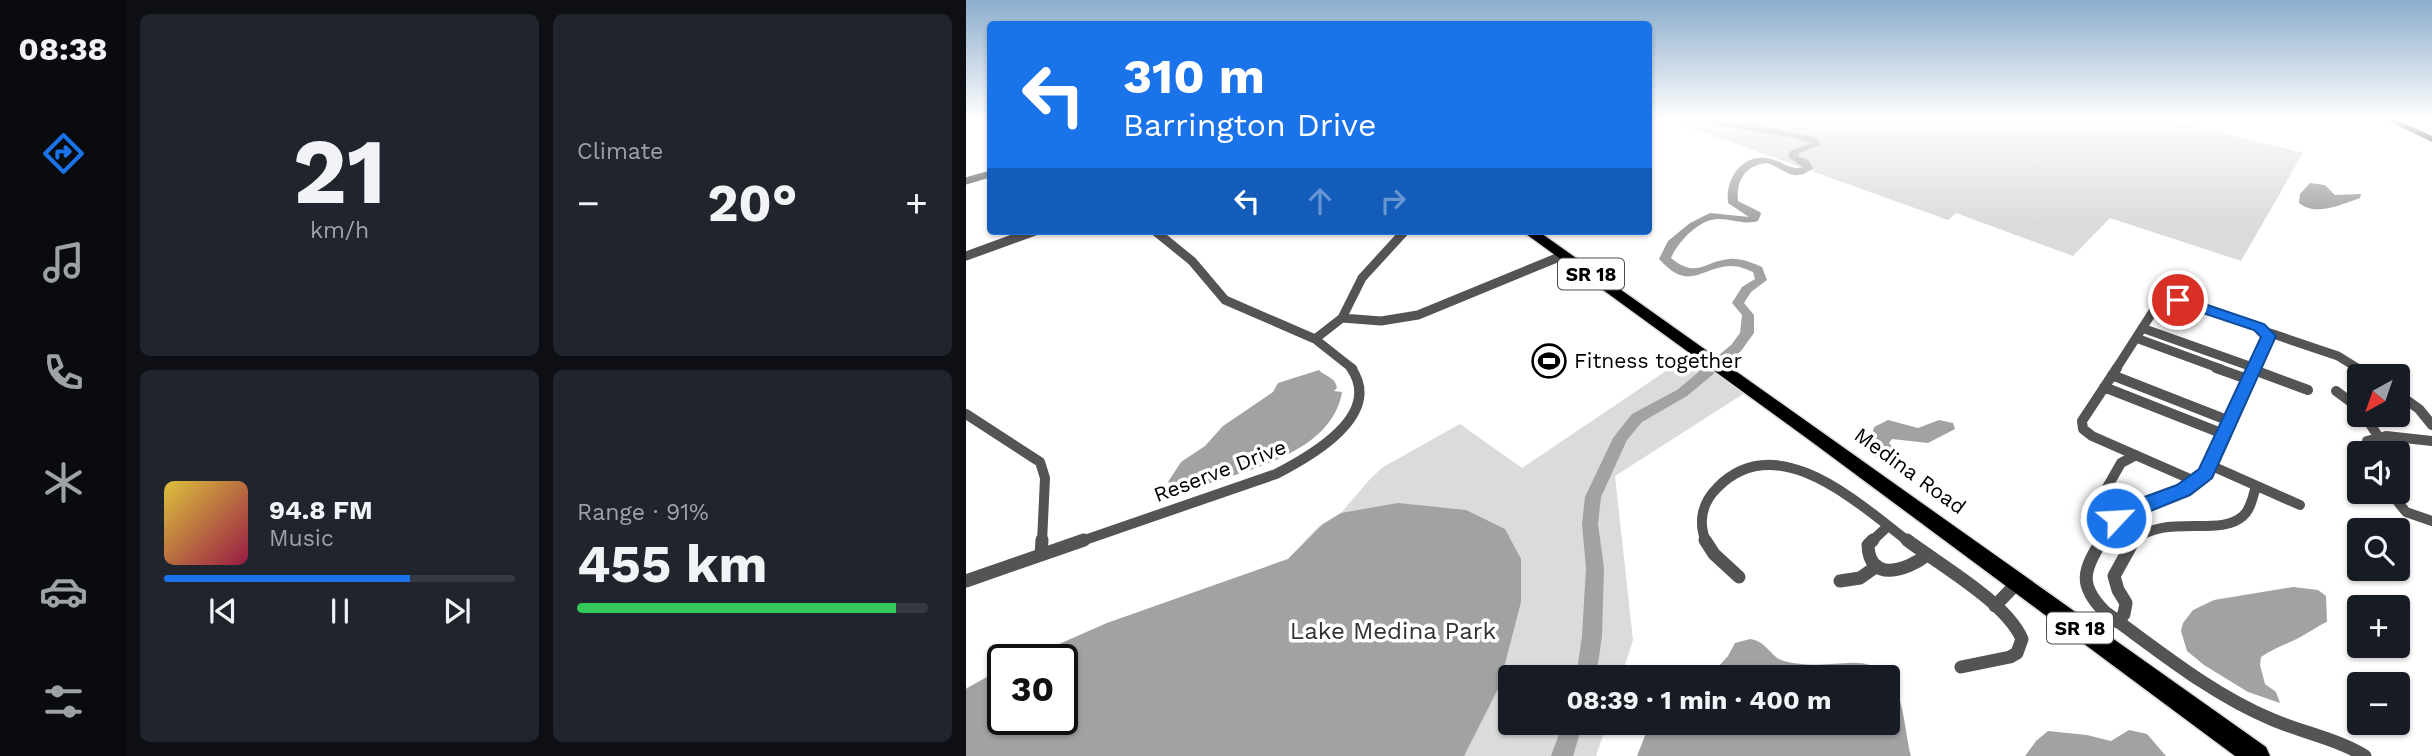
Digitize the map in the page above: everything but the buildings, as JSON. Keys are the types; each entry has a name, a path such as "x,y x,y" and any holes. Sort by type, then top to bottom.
{"highway":[{"name":"Medina Road","path":"1535,235 1733,375 2257,756"}],"street":[{"path":"966,181 987,175"},
{"path":"966,256 1023,235"},
{"name":"Reserve Drive","path":"966,581 1291,467 1318,450 1350,418 1361,389 1357,374 1352,368 1315,339 1225,300 1192,261 1159,235"},
{"path":"1315,339 1342,318 1362,278 1401,235"},
{"path":"1342,318 1381,321 1418,315 1563,255"},
{"path":"2197,482 2092,436 2083,429 2082,422 2161,299 2175,299 2259,327 2269,336"},
{"path":"2142,328 2253,373"},
{"path":"2350,364 2331,353 2270,333 2211,466 2197,482 2183,490 2126,511 2109,525 2085,576 2090,594 2096,603 2118,622 2200,680 2244,707 2296,729 2344,743 2365,756"},
{"path":"2136,338 2308,390"},
{"path":"2112,375 2232,422"},
{"path":"2104,387 2226,435"},
{"path":"2336,391 2347,399"},
{"path":"2410,403 2432,425"},
{"path":"966,414 1040,462 1045,478 1041,555"},
{"path":"2372,427 2378,436"},
{"path":"2367,441 2378,436 2432,440"},
{"path":"2105,491 2121,463 2136,455"},
{"path":"1739,577 1715,555 1704,538 1700,523 1703,504 1716,488 1738,472 1754,466 1777,464 1802,470 1852,500 1888,526 1995,606 2016,625 2020,632 2021,647 2010,658 1981,659 1961,667"},
{"path":"2211,466 2300,505"},
{"path":"2118,622 2127,611 2128,605 2117,589 2114,576 2133,540 2162,526 2234,521 2245,514 2256,486"},
{"path":"2400,504 2406,512 2432,521"},
{"path":"1888,526 1868,545 1869,557 1877,566 1892,571 1903,570 1912,567 1927,555"},
{"path":"1840,581 1860,578 1877,566"},
{"path":"1995,606 2018,582"}],"green space":[{"path":"1765,154 2302,154 2241,261 2110,218 2073,256 1956,213 1948,220"},
{"name":"Lake Medina Park","path":"1697,350 1751,389 1615,476 1633,640 1625,665 1498,665 1498,735 1603,735 1596,756 966,756 966,688 987,677 987,735 1078,735 1078,644 1059,644 1107,623 1288,559 1318,527 1341,513 1383,467 1460,424 1522,468"}],"shaded area":[{"path":"2310,183 2325,185 2335,195 2361,194 2360,198 2329,208 2306,207 2299,203 2300,194"},
{"path":"1319,370 1334,381 1337,388 1334,391 1342,392 1336,411 1325,428 1310,441 1272,462 1192,489 1171,492 1172,485 1168,482 1181,462 1205,446 1223,426 1273,392 1278,383"},
{"path":"1888,420 1918,428 1939,420 1953,423 1955,429 1928,443 1892,439 1889,443 1902,458 1901,464 1888,464 1873,456 1870,442 1874,427"},
{"name":"Lake Medina Park","path":"1398,503 1466,510 1505,529 1521,559 1521,602 1505,665 1498,665 1498,689 1464,756 966,756 966,689 987,677 987,735 1078,735 1078,644 1059,644 1107,623 1288,559 1323,524 1341,513"},
{"path":"2293,587 2318,590 2326,596 2327,622 2261,657 2260,665 2265,684 2276,692 2280,703 2248,692 2204,665 2187,651 2181,631 2183,623 2193,610 2214,600"},
{"path":"1756,640 1784,661 1808,665 1720,665 1735,643"},
{"path":"1848,663 1869,665 1808,665"},
{"path":"1900,700 1911,756 1637,756 1645,735 1900,735"},
{"path":"2129,730 2147,734 2166,756 2025,756 2048,731 2087,735 2111,741"}],"waterway":[{"path":"1588,665 1595,568 1590,524 1593,497 1621,438 1637,418 1682,393 1736,348 1747,333 1748,315 1738,303 1746,290 1761,280 1758,270 1743,264 1730,263 1689,273 1665,259 1672,243 1694,225 1714,215 1745,221 1754,219 1756,214 1733,203 1734,181 1748,165 1757,161 1777,164 1787,171 1801,172 1808,168 1805,162 1793,157 1794,154"},
{"path":"1562,756 1569,735"}],"place":[{"name":"Fitness together","path":"1549,361"}],"route":[{"path":"2116,518 2126,511 2183,490 2206,474 2215,460 2269,336 2259,327 2178,300"}]}
